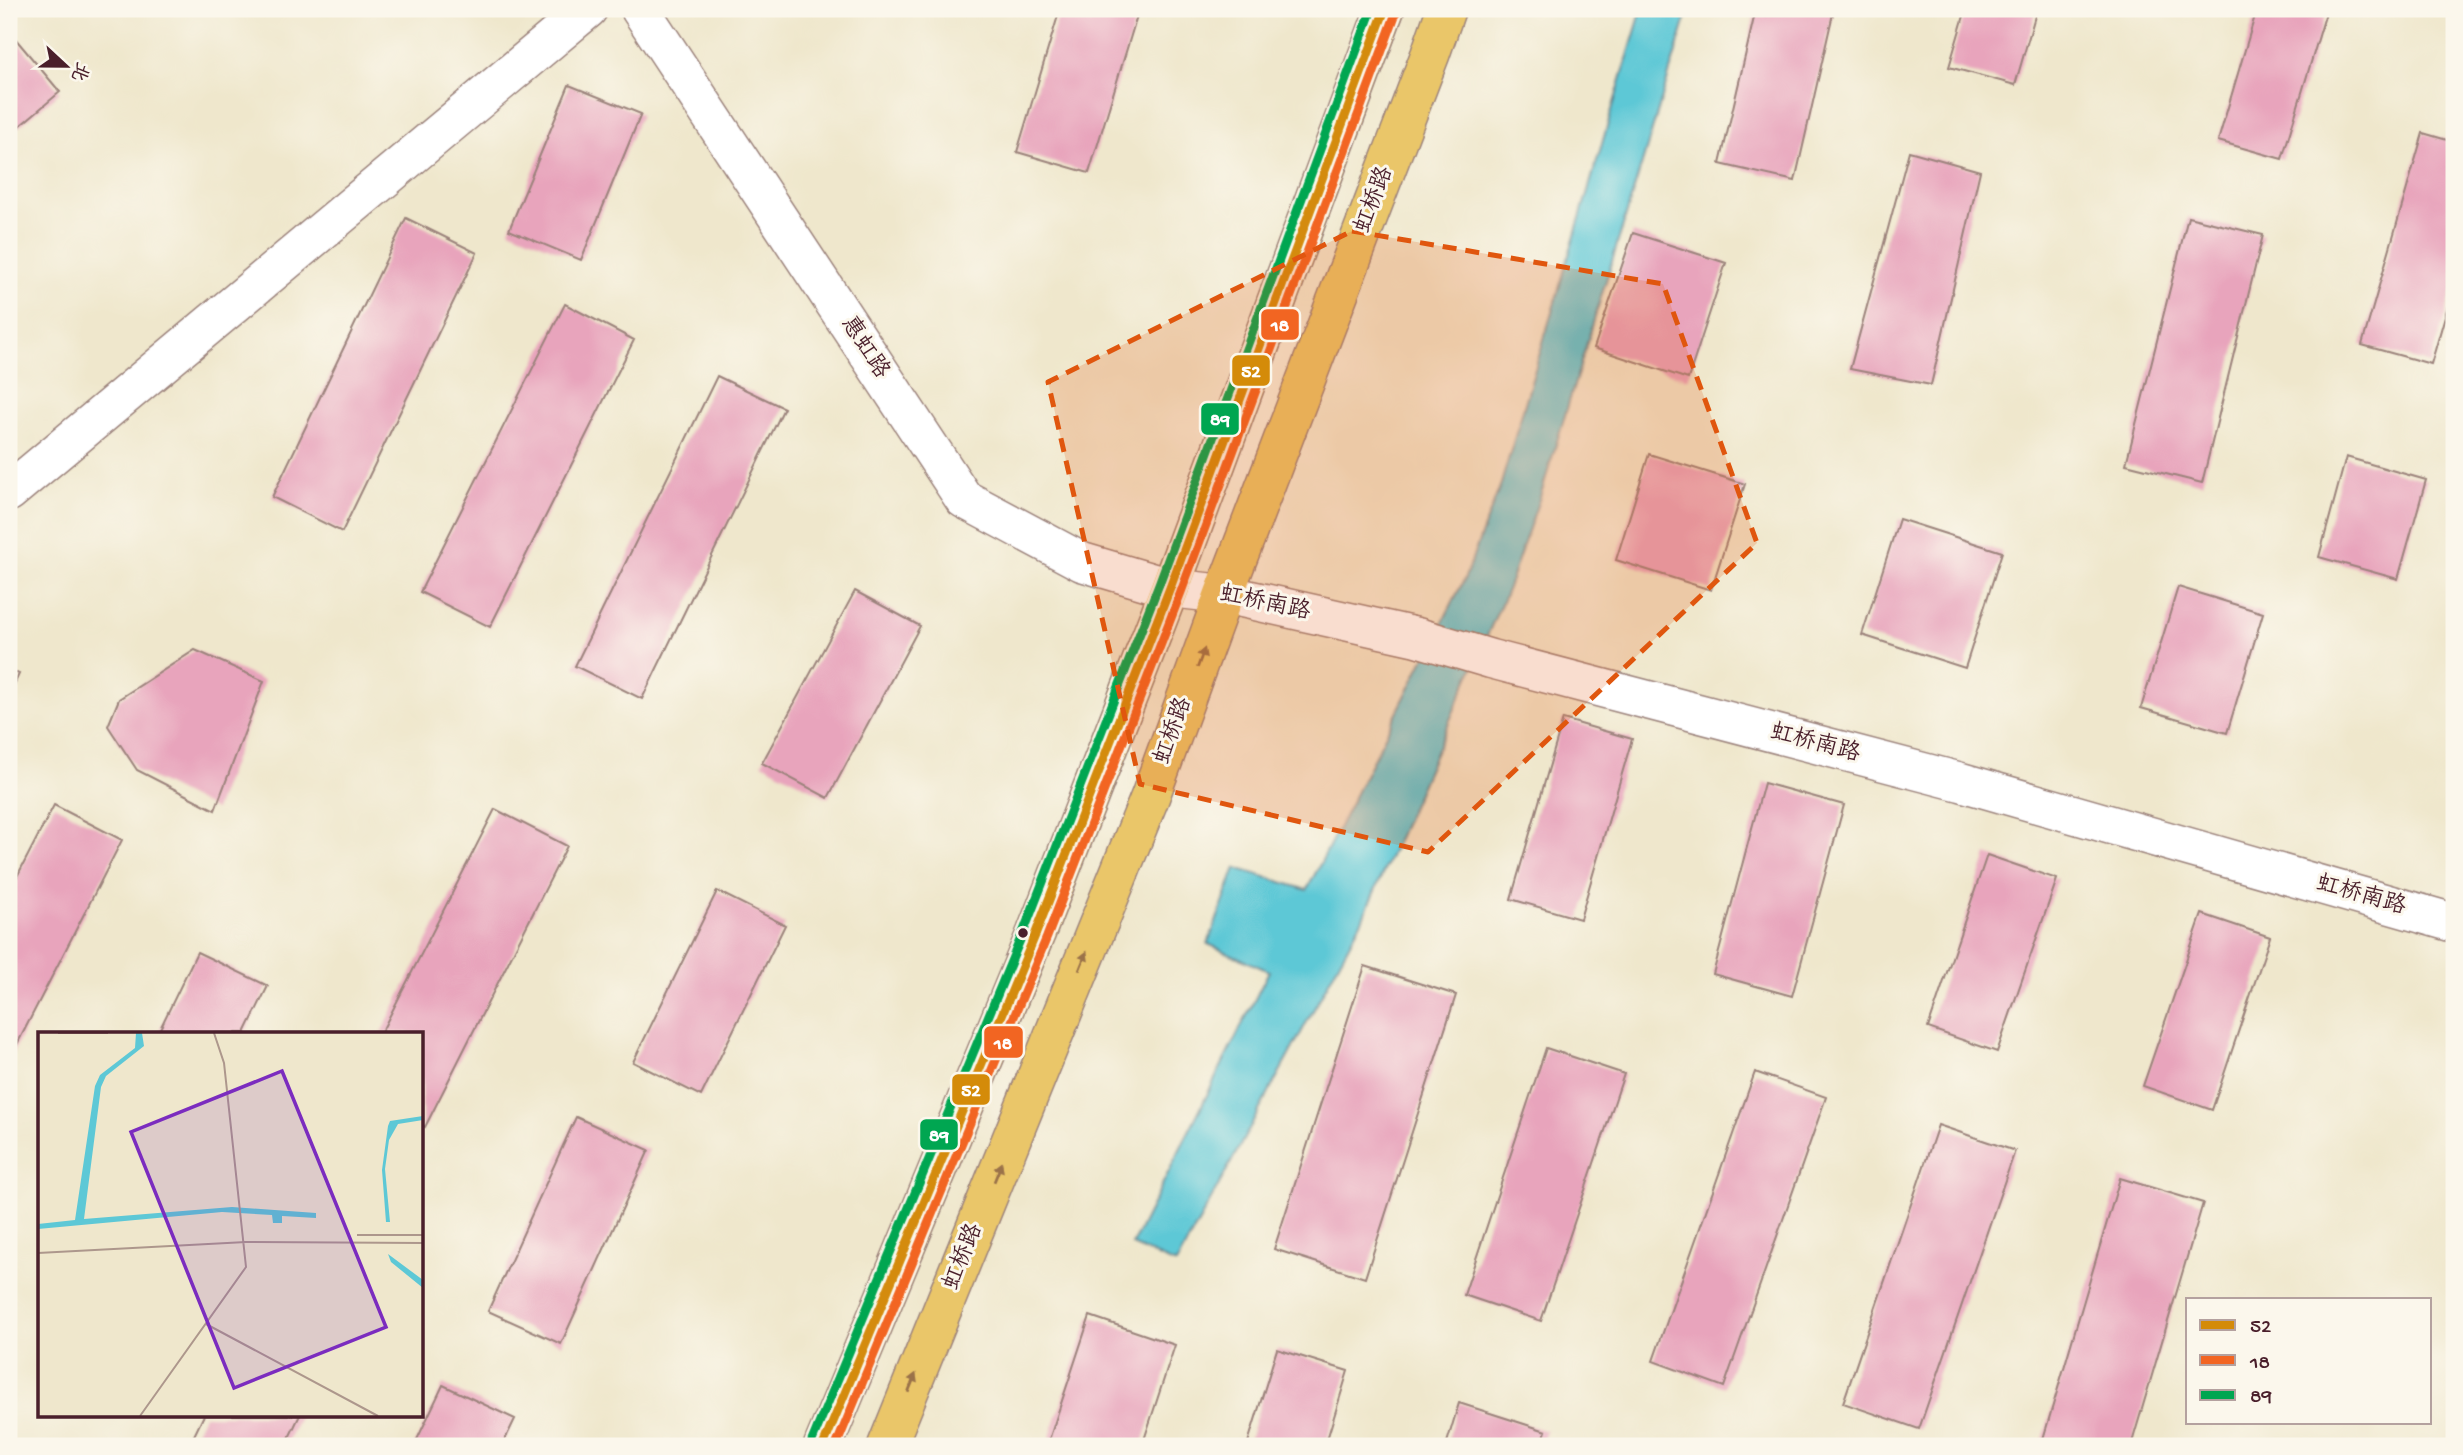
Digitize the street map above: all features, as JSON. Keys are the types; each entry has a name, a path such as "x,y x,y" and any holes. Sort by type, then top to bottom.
{"main road":[{"path":"823,1446 1036,933 1170,588 1385,9"},
{"name":"虹桥路","path":"887,1446 1150,797 1224,594 1446,9"}],"street":[{"path":"9,492 588,9"},
{"name":"惠虹路","path":"640,9 964,499 1082,562 1170,588"},
{"name":"虹桥南路","path":"1170,588 1224,594 1417,637 1491,659 1961,782 2454,923"}],"highlighted area":[{"path":"1352,231 1663,284 1757,543 1428,852 1140,784 1048,382"}],"water":[{"path":"1642,9 1689,9 1540,497 1508,588 1362,920 1176,1264 1132,1245 1269,971 1208,944 1236,868 1307,890 1464,580 1501,484"}],"building":[{"path":"1060,9 1139,9 1089,173 1017,152"},
{"path":"1756,9 1834,9 1795,181 1720,164"},
{"path":"1966,9 2037,9 2015,85 1949,67"},
{"path":"2257,9 2327,9 2282,159 2218,141"},
{"path":"9,31 60,92 9,135"},
{"path":"569,85 641,114 581,260 509,230"},
{"path":"2423,133 2454,142 2454,285 2431,364 2362,345"},
{"path":"1909,151 1980,171 1931,385 1850,369"},
{"path":"2188,217 2263,235 2202,483 2126,464"},
{"path":"406,218 477,253 342,532 272,497"},
{"path":"1633,233 1726,263 1688,379 1594,348"},
{"path":"565,304 634,340 490,627 420,592"},
{"path":"717,376 784,408 642,699 575,666"},
{"path":"1649,454 1745,484 1711,590 1616,560"},
{"path":"2346,457 2426,480 2398,579 2319,557"},
{"path":"1899,519 2002,552 1965,668 1862,635"},
{"path":"2178,587 2263,613 2227,733 2141,708"},
{"path":"855,591 920,626 828,798 762,763"},
{"path":"195,650 264,681 215,810 137,770 108,726 119,699"},
{"path":"9,670 19,674 9,696"},
{"path":"1563,719 1632,739 1580,919 1511,899"},
{"path":"1764,783 1844,805 1792,996 1713,974"},
{"path":"54,805 122,840 9,1060 9,892"},
{"path":"495,809 567,846 425,1127 424,1032 382,1032"},
{"path":"1987,855 2057,879 1997,1052 1928,1028"},
{"path":"717,891 785,925 701,1096 633,1062"},
{"path":"2202,914 2270,937 2212,1110 2143,1086"},
{"path":"197,952 268,986 245,1032 158,1032"},
{"path":"1365,966 1456,995 1365,1278 1274,1249"},
{"path":"1546,1048 1624,1074 1541,1321 1464,1295"},
{"path":"1755,1072 1826,1097 1724,1387 1653,1361"},
{"path":"576,1117 649,1150 561,1344 488,1311"},
{"path":"1938,1125 2015,1151 1919,1429 1843,1403"},
{"path":"2120,1178 2203,1203 2131,1446 2041,1446"},
{"path":"1090,1316 1175,1345 1142,1446 1047,1446"},
{"path":"1277,1349 1348,1371 1325,1446 1247,1446"},
{"path":"443,1385 515,1419 502,1446 414,1446"},
{"path":"1459,1403 1546,1431 1541,1446 1446,1446"},
{"path":"204,1416 300,1416 285,1446 189,1446"}],"transit line":[{"name":"89","path":"812,1441 1025,928 1159,584 1372,9"},
{"name":"52","path":"823,1446 1036,933 1170,588 1385,9"},
{"name":"18","path":"836,1446 1047,937 1181,592 1396,13"}]}
